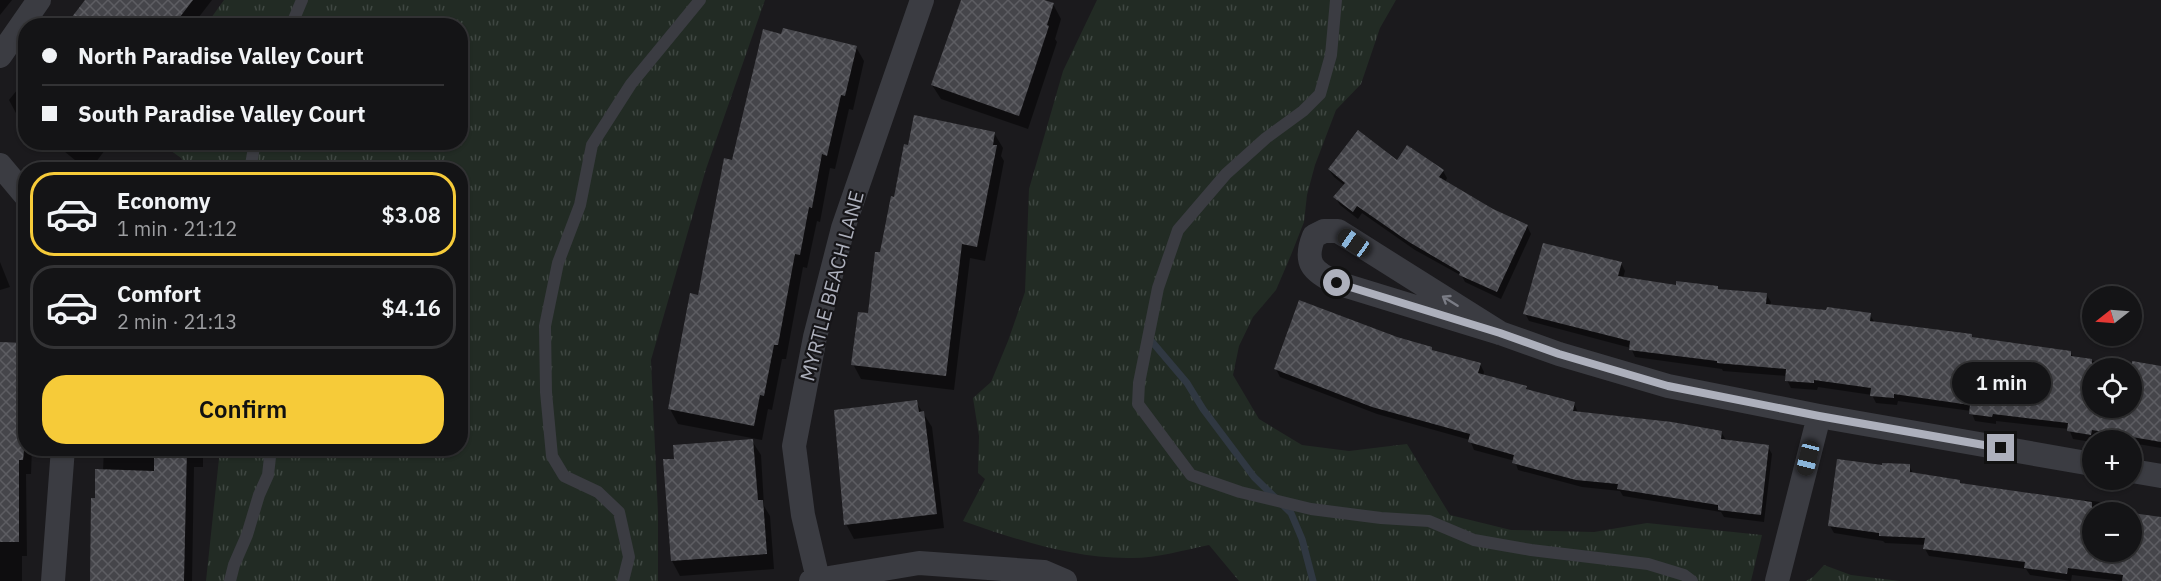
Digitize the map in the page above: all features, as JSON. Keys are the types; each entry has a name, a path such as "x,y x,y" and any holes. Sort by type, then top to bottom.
{"street":[{"path":"26,18 39,0"},
{"name":"MYRTLE BEACH LANE","path":"815,580 794,446 815,337 843,228 922,0"},
{"path":"0,56 18,30"},
{"path":"0,165 18,186"},
{"path":"1500,333 1338,231 1324,231 1314,236 1309,249 1310,261 1318,274 1337,283 1500,333 1559,354 1668,386 1819,416 2082,462"},
{"path":"1777,581 1819,416"},
{"path":"53,581 62,456"},
{"path":"2142,473 2161,476"},
{"path":"815,580 919,563 1044,572 1065,581"}],"lane":[{"path":"294,18 302,0"},
{"path":"624,581 629,557 620,512 598,492 564,476 552,456 546,392 545,326 558,263 580,205 592,144 631,84 700,0"},
{"path":"1336,0 1331,55 1320,94 1303,111 1266,138 1226,174 1178,230 1158,288 1139,383 1138,404 1191,475 1240,492 1311,509 1381,518 1429,521 1474,540 1531,550 1648,564 1684,575 1692,581"},
{"path":"230,581 268,475 269,456"}],"green space":[{"path":"224,0 765,0 706,169 651,360 658,513 658,581 206,581 219,456 468,456 468,162 183,162 170,150 468,150 468,18 211,18"},
{"path":"1097,0 1396,0 1380,28 1361,84 1336,110 1315,165 1307,195 1304,222 1276,290 1253,317 1239,346 1233,375 1259,419 1302,445 1349,451 1407,444 1450,515 1511,530 1594,532 1647,523 1762,535 1751,581 1239,581 1209,545 1151,557 1088,555 1046,547 963,521 985,479 978,473 979,436 973,398 991,382 1025,292 1029,189 1063,71"},
{"path":"1824,565 1851,575 1900,581 1806,581"}],"building":[{"path":"85,0 193,0 179,18 71,18"},
{"path":"961,0 1044,0 1054,3 1047,25 1049,26 1019,116 931,85"},
{"path":"783,28 857,46 845,96 841,95 827,156 822,154 800,255 795,254 778,345 774,345 764,396 760,395 754,426 668,409 690,293 698,295 724,158 732,160 763,29 781,34"},
{"path":"914,115 995,132 993,145 997,145 977,247 962,244 946,376 851,365 858,312 868,313 875,252 880,252 891,196 894,197 904,144 908,145"},
{"path":"1358,130 1397,160 1407,145 1444,170 1439,177 1493,209 1528,225 1497,292 1459,275 1460,272 1409,242 1357,206 1353,212 1333,197 1345,183 1328,169"},
{"path":"1543,243 1622,262 1618,276 1676,285 1676,281 1718,286 1718,289 1767,293 1766,304 1826,310 1827,307 1871,313 1870,321 1972,334 1972,337 2071,351 2071,356 2085,358 2082,358 2082,418 2142,418 2142,363 2161,366 2161,442 2142,439 2142,430 2082,430 2082,434 2067,431 2068,423 1993,414 1992,417 1969,414 1970,405 1894,394 1894,398 1870,396 1871,388 1814,380 1814,383 1785,381 1786,369 1717,363 1717,361 1629,350 1630,341 1523,314"},
{"path":"1299,300 1397,337 1432,347 1432,350 1481,363 1478,373 1575,402 1573,411 1672,422 1722,431 1721,439 1769,445 1761,515 1718,510 1718,505 1617,489 1618,484 1576,480 1512,463 1514,455 1468,442 1470,434 1372,407 1274,369"},
{"path":"0,342 18,343 18,456 23,456 23,460 19,460 19,542 0,542"},
{"path":"917,400 919,412 924,411 937,514 844,525 834,410"},
{"path":"753,439 758,500 763,500 767,554 671,561 663,459 674,459 673,445"},
{"path":"154,456 187,456 184,581 90,581 91,498 95,498 95,469 154,471"},
{"path":"1837,459 1882,465 1882,463 1910,464 1910,472 1960,480 1960,483 2092,502 2082,502 2082,562 2142,562 2142,514 2161,517 2161,581 2122,581 2123,575 2068,568 2067,574 2024,568 2025,562 1923,549 1925,538 1879,536 1879,533 1828,526"}],"waterway":[{"path":"1148,337 1187,383 1203,409 1254,477 1291,513 1302,539 1313,581"}],"route":[{"path":"1337,283 1500,333 1559,354 1668,386 1819,416 2001,448"}]}
